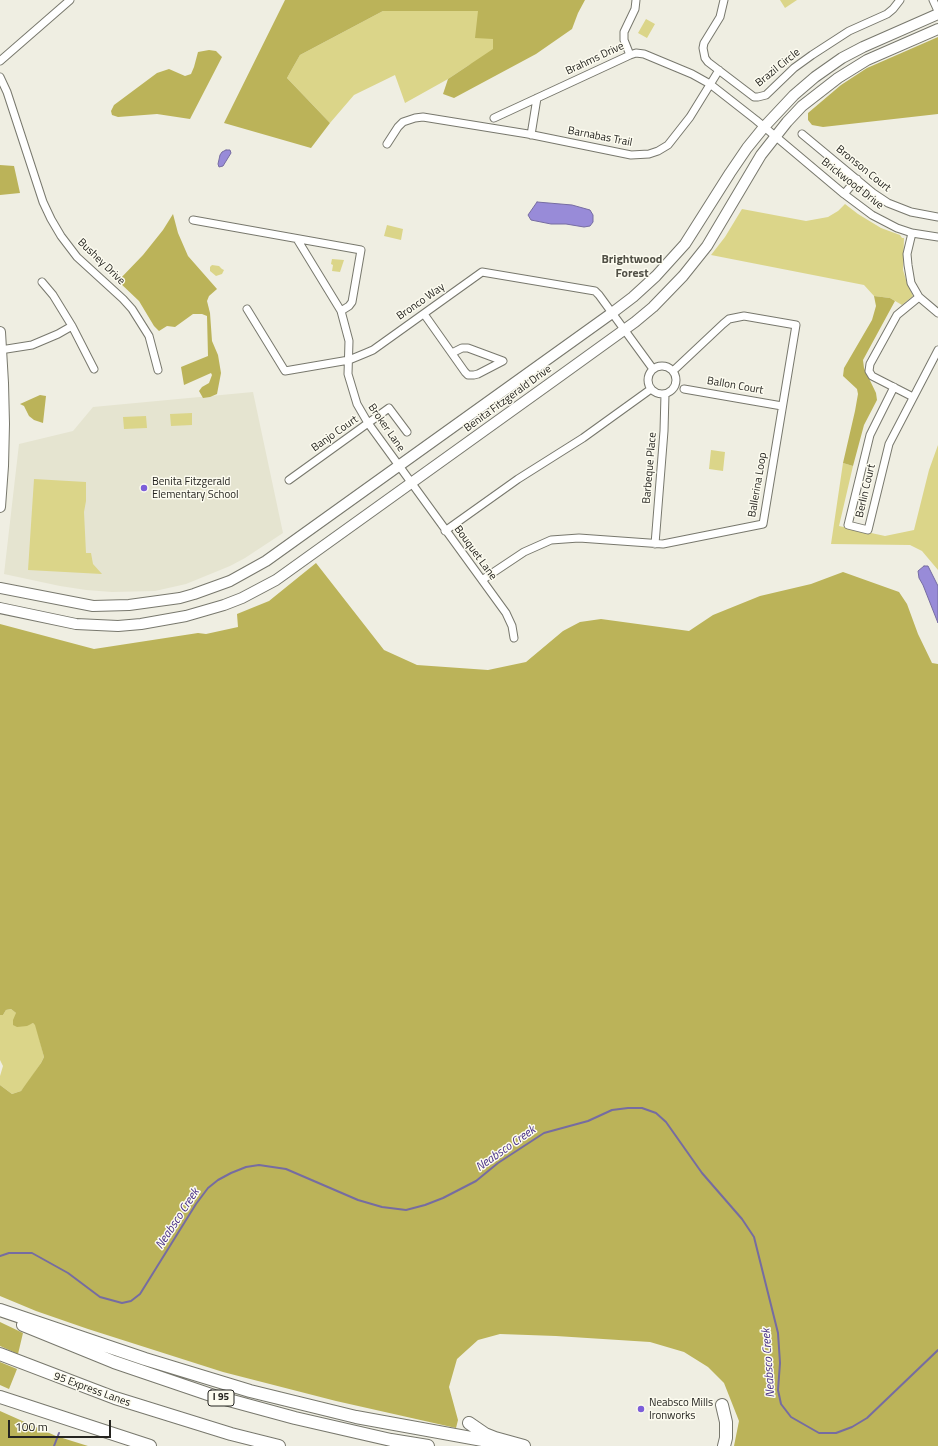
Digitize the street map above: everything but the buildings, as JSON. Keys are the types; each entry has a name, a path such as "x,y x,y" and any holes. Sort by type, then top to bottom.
{"highway":[{"path":"0,1310 22,1321 250,1391 363,1419 515,1446"},
{"name":"I 95","path":"0,1314 22,1321 114,1362 214,1396 295,1418 391,1440 428,1446"},
{"name":"95 Express Lanes","path":"0,1354 92,1390 154,1411 231,1434 279,1446"},
{"path":"2,1398 150,1446"},
{"path":"722,1406 726,1422 726,1438 724,1446"},
{"path":"469,1422 485,1434 524,1446"}],"main road":[{"name":"Benita Fitzgerald Drive","path":"0,588 93,606 112,606 153,602 180,598 194,594 230,581 266,562 612,313 656,276 685,244 747,148 764,127 794,95 842,58 891,34 938,14"},
{"name":"Benita Fitzgerald Drive","path":"0,608 76,624 118,626 162,621 206,611 242,598 276,580 624,330 652,307 683,276 707,246 750,173 775,136 802,106 838,78 874,57 938,29"},
{"path":"0,332 4,431 0,507"}],"street":[{"path":"0,61 70,0"},
{"path":"630,55 624,40 624,32 635,9 636,0"},
{"name":"Brazil Circle","path":"724,0 720,17 704,43 703,48 705,58 708,62 754,97 762,97 794,68 849,31 887,14 900,0"},
{"path":"933,0 938,11"},
{"name":"Brahms Drive","path":"494,118 636,53 649,56 692,74 710,84 764,127"},
{"name":"Barnabas Trail","path":"388,144 398,127 408,120 422,117 531,135 632,155 649,154 658,151 668,144 690,117 719,70"},
{"name":"Bushey Drive","path":"0,77 7,92 43,202 51,219 61,236 77,257 132,309 149,336 158,370"},
{"path":"531,135 537,98"},
{"name":"Brickwood Drive","path":"764,127 844,194 872,215 891,225 912,233 938,237"},
{"name":"Bronson Court","path":"802,134 878,197 899,208 938,217"},
{"path":"844,194 856,179"},
{"path":"193,220 297,240 361,250 352,302 341,311"},
{"path":"912,233 908,249 908,265 911,283 919,297 938,313"},
{"name":"Broker Lane","path":"297,240 341,311 349,341 348,374 352,392 357,404 368,424 411,483"},
{"name":"Bronco Way","path":"247,309 285,371 349,360 373,350 482,272 594,291 599,295 624,330"},
{"path":"42,282 53,295 72,326 94,369"},
{"path":"913,397 872,376 869,371 870,364 897,315 919,297"},
{"path":"424,314 465,372 471,375 478,374 503,361 468,348 462,348 452,353"},
{"name":"Ballerina Loop","path":"482,580 524,552 551,540 579,538 655,544 668,543 763,524 796,325 744,316 729,319 673,371"},
{"path":"1,350 32,345 58,334 72,326"},
{"path":"624,330 653,369"},
{"name":"Berlin Court","path":"894,387 870,435 848,525 868,530 889,444 938,350"},
{"path":"657,366 664,366 673,371 676,378 675,387 665,394 657,394 648,385 648,378 653,369 657,366"},
{"path":"445,531 518,479 576,443 651,389"},
{"name":"Ballon Court","path":"684,389 782,406"},
{"name":"Barbeque Place","path":"655,544 664,431 665,394"},
{"name":"Banjo Court","path":"289,480 389,408 406,432"},
{"name":"Bouquet Lane","path":"411,483 510,621 514,638"}],"shaded area":[{"path":"285,0 585,0 572,29 536,54 454,98 443,94 448,79 493,49 493,39 475,38 478,11 383,11 300,55 287,78 330,123 311,148 224,123"},
{"path":"780,0 797,0 785,8"},
{"path":"383,11 478,11 500,55 469,65 448,79 405,103 395,75 354,95 330,123 287,78 300,55"},
{"path":"646,19 655,24 647,38 638,33"},
{"path":"938,37 938,114 823,127 812,125 808,120 808,113 841,85 867,68"},
{"path":"209,50 216,51 222,57 190,119 157,114 118,117 112,115 111,111 114,105 157,73 169,69 185,76 191,74 198,52"},
{"path":"226,150 230,150 231,153 223,166 219,167 218,164 220,155"},
{"path":"0,165 14,166 20,193 0,195"},
{"path":"537,202 572,205 590,210 593,215 593,222 590,226 584,227 566,224 551,224 531,220 528,215"},
{"path":"845,204 881,228 904,238 903,270 913,296 902,305 890,298 874,296 864,285 711,255 725,237 742,209 806,221 828,217 838,211"},
{"path":"173,214 178,233 188,256 217,289 209,296 207,301 210,313 212,341 218,355 221,373 217,394 210,397 203,398 199,391 202,387 209,383 212,375 211,373 184,385 181,367 208,356 207,316 202,314 193,314 175,327 167,326 159,331 154,326 139,301 118,281 143,255 163,230"},
{"path":"387,225 403,229 401,240 384,236"},
{"path":"332,259 344,260 340,272 332,271"},
{"path":"212,265 219,266 224,270 222,274 216,276 210,271 210,267"},
{"path":"874,296 890,298 895,301 863,360 864,368 876,393 877,400 864,425 853,466 843,463 858,394 857,389 843,376 844,368 872,320 876,306"},
{"name":"Benita Fitzgerald Elementary School","path":"253,392 283,533 230,566 186,584 155,591 112,592 86,590 4,574 19,444 73,431 93,407"},
{"path":"40,395 46,396 43,423 34,420 29,416 24,406 20,404"},
{"path":"192,413 192,425 171,426 170,414"},
{"path":"146,416 147,428 124,429 123,417"},
{"path":"938,445 938,570 922,551 910,545 831,544 843,463 853,466 839,526 885,536 914,530 929,470"},
{"path":"711,450 725,452 723,471 709,469"},
{"path":"34,479 86,482 86,501 84,512 86,553 91,553 93,564 102,574 28,570"},
{"path":"316,563 384,650 417,665 488,670 526,662 563,631 580,622 601,619 689,631 713,615 760,596 811,584 843,572 899,592 907,604 918,634 932,663 938,664 938,1446 734,1446 739,1421 724,1383 708,1367 684,1352 650,1342 556,1336 500,1334 478,1340 457,1359 449,1387 458,1420 456,1428 336,1401 223,1372 88,1329 36,1311 0,1296 0,1085 12,1094 21,1091 44,1057 35,1025 33,1023 27,1026 17,1027 13,1025 13,1020 16,1013 11,1009 6,1010 3,1015 0,1015 0,624 94,649 198,633 206,634 238,627 237,614 269,601"},
{"path":"924,566 928,566 938,586 938,623 919,578 918,571"},
{"path":"11,1009 30,1024 33,1023 36,1025 44,1057 21,1091 12,1094 0,1085 0,1076 3,1066 0,1060 0,1015 3,1015 6,1010"},
{"path":"0,1322 23,1333 18,1354 0,1346"},
{"path":"0,1362 17,1369 9,1389 0,1385"},
{"path":"0,1411 56,1436 88,1446 0,1446"}],"waterway":[{"name":"Neabsco Creek","path":"0,1256 9,1253 32,1253 68,1273 100,1297 122,1303 131,1301 140,1294 196,1204 208,1188 218,1180 246,1167 259,1165 286,1169 358,1200 382,1207 406,1210 443,1198 476,1181 498,1163 544,1133 588,1121 612,1110 642,1108 656,1113 666,1122 702,1173 742,1219 754,1237 778,1333 780,1363 778,1390 781,1404 791,1417 819,1433 836,1433 852,1427 867,1418 938,1350"},
{"path":"54,1446 59,1433"}],"place":[{"name":"Benita Fitzgerald Elementary School","path":"144,488"},
{"name":"Neabsco Mills Ironworks","path":"641,1409"}],"district":[{"name":"Brightwood Forest","path":"632,267"}]}
